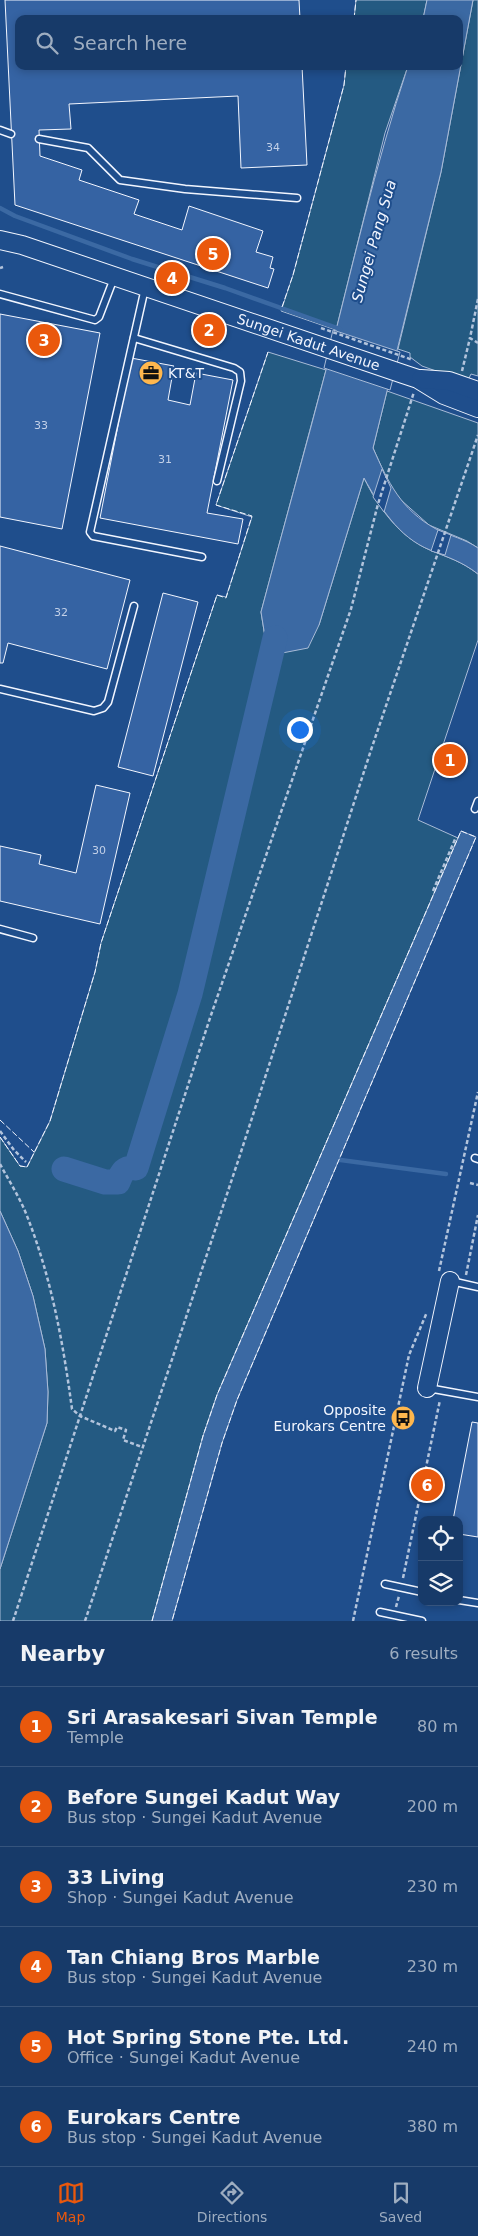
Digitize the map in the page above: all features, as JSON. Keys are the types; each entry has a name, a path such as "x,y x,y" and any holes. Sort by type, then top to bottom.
{"street":[{"name":"Sungei Kadut Avenue","path":"1,240 146,287 318,336 410,370 478,391"},
{"name":"Sungei Kadut Avenue","path":"410,370 444,395 478,408"},
{"path":"434,1389 451,1279"}],"lane":[{"path":"0,130 12,134"},
{"path":"39,138 88,148 120,180 185,189 297,198"},
{"path":"0,294 95,320 99,317 114,276"},
{"path":"146,287 90,532 93,536 202,556"},
{"path":"134,338 234,368 240,372 241,381 217,481"},
{"path":"0,689 94,711 104,708 108,702 134,606"},
{"path":"475,809 478,801"},
{"path":"0,929 32,938"},
{"path":"451,1279 478,1287"},
{"path":"434,1389 478,1397"},
{"path":"385,1584 418,1591"},
{"path":"463,1601 478,1603"},
{"path":"380,1612 422,1621"}],"path":[{"path":"460,376 478,299"},
{"path":"13,1621 210,1018 351,609 386,479 410,370 318,336"},
{"path":"470,338 478,343"},
{"path":"85,1621 243,1146 368,760 478,435"},
{"path":"433,891 456,837"},
{"path":"451,1279 478,1092"},
{"path":"0,1131 26,1162"},
{"path":"0,1164 25,1211 50,1288 63,1343 72,1409 80,1416 115,1431 117,1426 126,1430 123,1440 142,1447"},
{"path":"470,1183 478,1184"},
{"path":"451,1279 478,1215"},
{"path":"353,1621 409,1355 427,1310"},
{"path":"394,1615 401,1588 434,1389"}],"shaded area":[{"path":"356,0 427,0 424,15 354,15"},
{"path":"473,0 478,0 478,376 471,374 467,382 422,366 410,357 410,353 398,349 441,172 460,70 463,70 463,54"},
{"path":"346,70 407,70 385,133 336,330 281,311 293,275 344,85"},
{"path":"268,352 326,370 261,612 266,643 262,669 270,672 277,654 319,625 364,478 376,500 399,529 419,544 460,563 478,574 478,640 418,820 458,838 217,1395 203,1436 152,1621 0,1621 0,1569 47,1423 48,1392 45,1349 33,1296 18,1251 0,1211 0,1137 20,1166 27,1167 50,1121 95,972 101,943 217,595 226,597 252,517 216,505"},
{"path":"387,391 478,423 478,548 467,541 429,525 401,500 391,488 373,448"}],"water":[{"path":"427,0 473,0 463,54 463,15 424,15"},
{"name":"Sungei Pang Sua","path":"407,70 460,70 441,172 373,448 390,484 414,513 436,529 478,548 478,574 408,537 383,510 364,478 319,625 308,648 277,654 270,672 262,669 266,643 261,612 326,370 374,179"},
{"path":"461,831 476,837 237,1400 222,1443 172,1621 152,1621 203,1436 217,1395"},
{"path":"0,1211 18,1251 33,1296 45,1349 48,1392 47,1423 0,1569"}],"pier":[{"path":"333,330 400,352 390,390 324,368"},
{"path":"382,469 391,488 384,512 373,497"},
{"path":"438,530 451,535 445,555 431,551"}],"building":[{"path":"5,0 299,0 300,15 15,15 15,70 302,70 307,165 241,168 238,96 69,104 71,129 39,130 40,156 82,170 79,180 139,200 134,214 182,230 189,206 263,231 256,252 273,257 270,268 274,269 268,288 15,205"},
{"path":"0,314 100,333 62,529 0,517"},
{"path":"131,358 174,366 168,400 190,405 196,373 233,380 207,513 243,519 238,544 100,518"},
{"path":"0,546 130,580 107,669 8,643 3,663 0,663"},
{"path":"163,593 198,602 153,776 118,767"},
{"path":"96,785 130,793 100,924 0,901 0,846 41,855 39,864 76,873"},
{"path":"472,1422 478,1423 478,1537 463,1535 463,1516 454,1516"}],"waterway":[{"path":"0,208 15,216 132,259 225,288 340,329"},
{"path":"64,1169 105,1182 118,1182 124,1171 129,1168 136,1168 190,994 275,638"},
{"path":"333,1159 446,1174"}],"fence":[{"path":"354,15 356,0"},
{"path":"282,307 293,275 344,85 346,70"},
{"path":"0,1137 20,1166 27,1167 50,1121 95,972 101,943 217,595 226,598 252,516 216,505 268,352"},
{"path":"152,1621 203,1436 217,1395 461,831 476,837 237,1400 222,1443 172,1621"},
{"path":"0,1120 34,1152"}],"place":[{"name":"Hot Spring Stone Pte. Ltd.","path":"213,254"},
{"name":"Tan Chiang Bros Marble","path":"172,278"},
{"name":"Before Sungei Kadut Way","path":"209,330"},
{"name":"33 Living","path":"44,340"},
{"name":"KT&T","path":"151,373"},
{"name":"Sri Arasakesari Sivan Temple","path":"450,760"},
{"name":"Opposite Eurokars Centre","path":"403,1418"},
{"name":"Eurokars Centre","path":"427,1485"}]}
